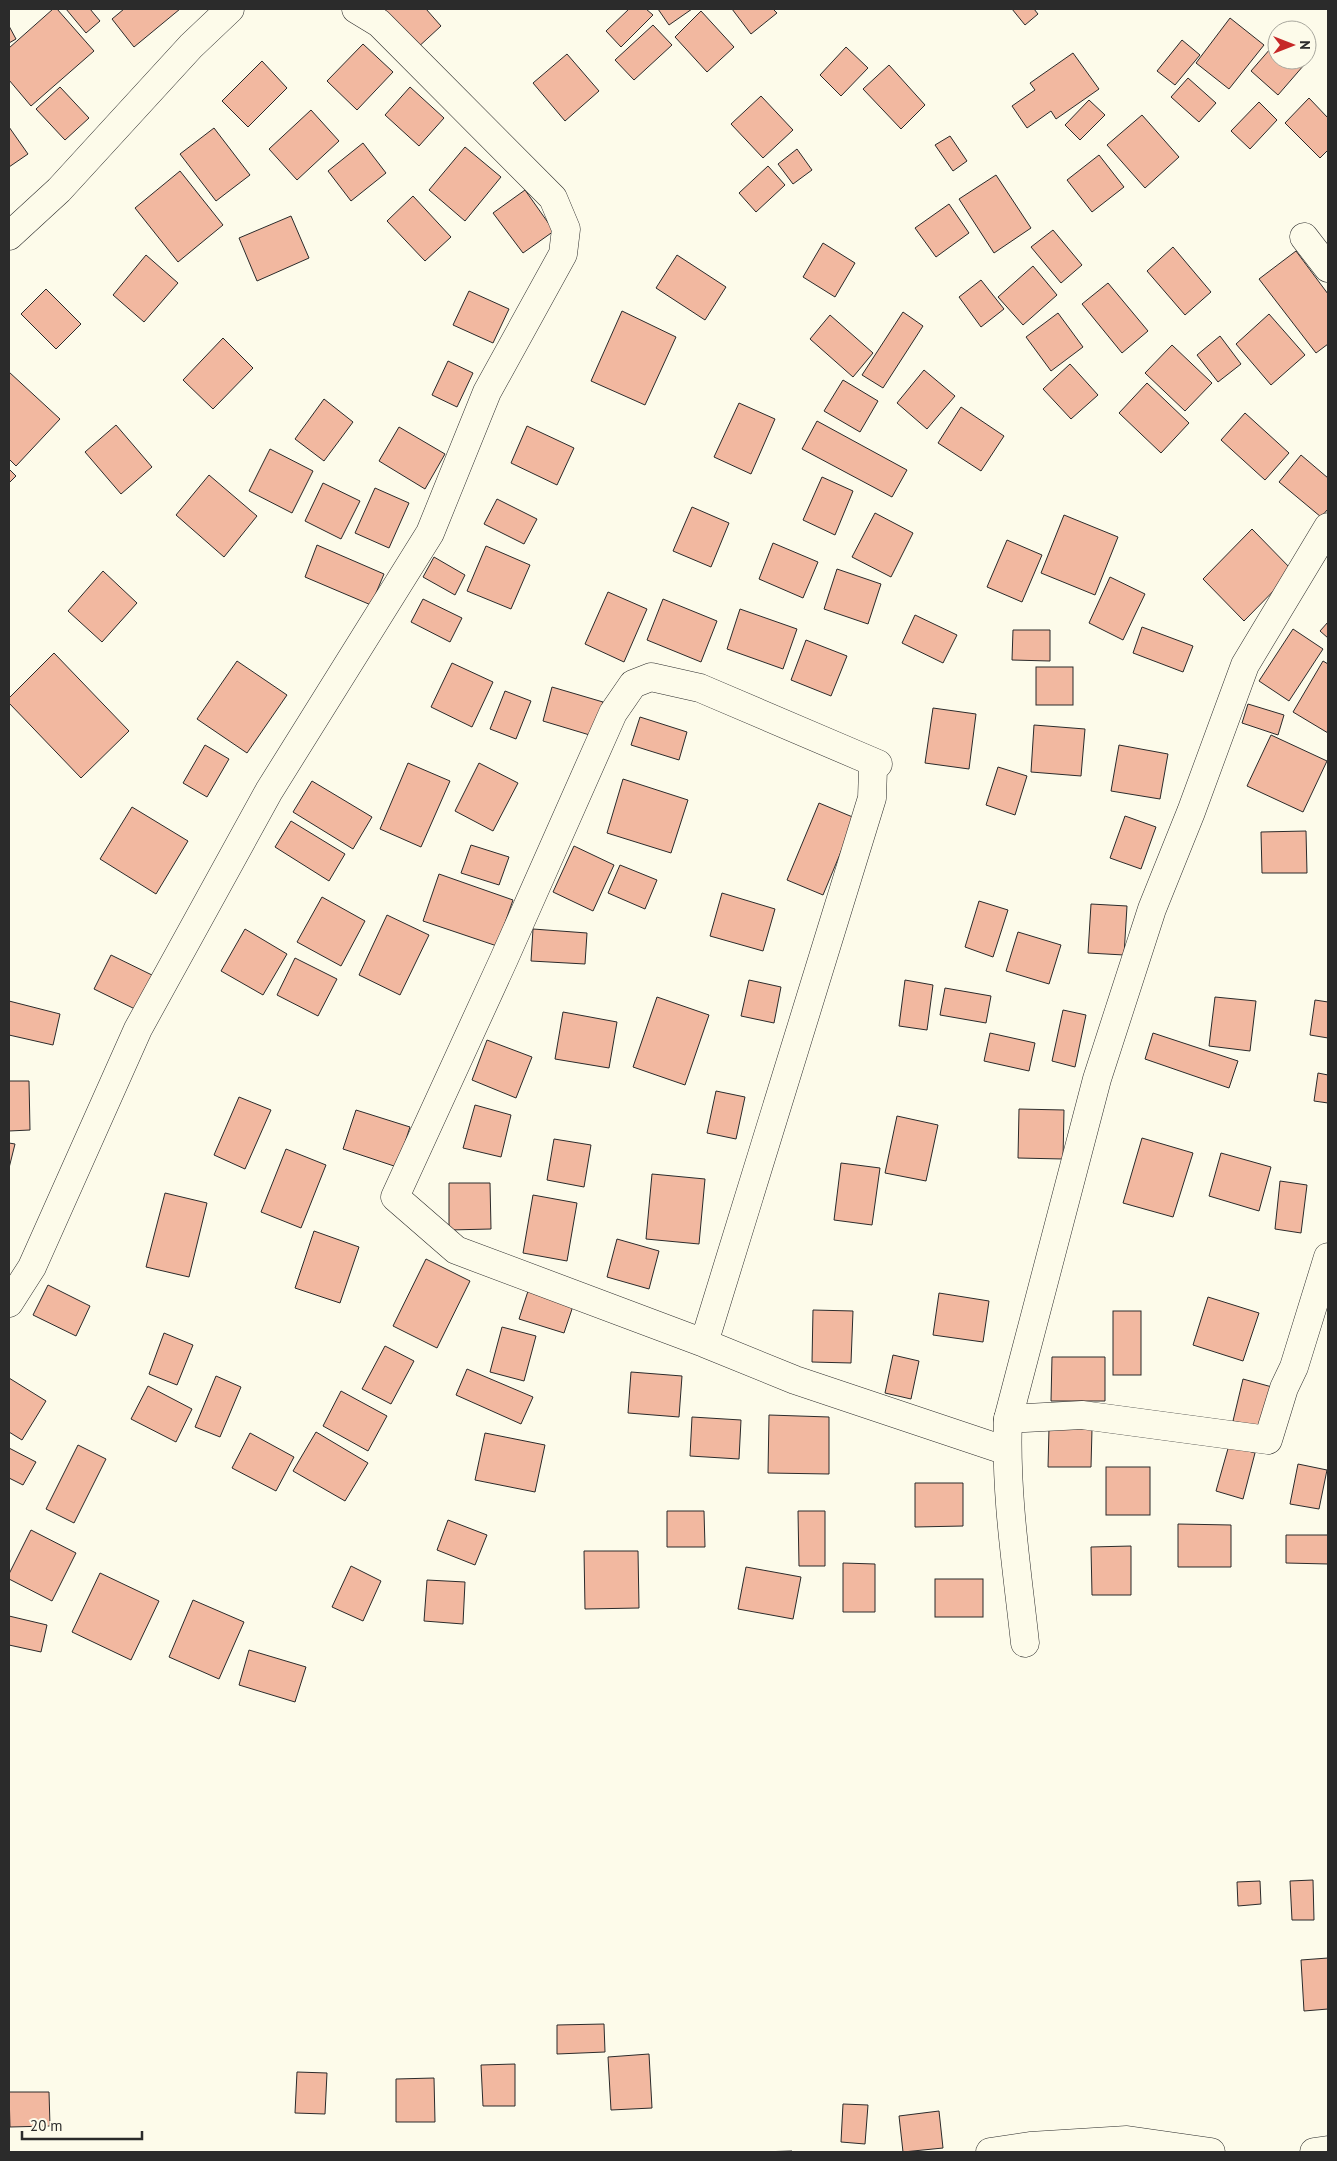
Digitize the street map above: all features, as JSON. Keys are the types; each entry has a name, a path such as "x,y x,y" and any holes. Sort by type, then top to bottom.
{"street":[{"path":"9,236 59,190 192,46 230,9"},
{"path":"9,1303 32,1268 138,1030 269,791 430,533 487,392 563,254 566,229 553,198 379,23 356,9"},
{"path":"1304,237 1328,268"},
{"path":"1025,1643 1007,1451 1008,1420 1096,1079 1152,910 1191,812 1245,665 1328,527"},
{"path":"704,1344 872,798 873,770 878,764 700,688 651,677 633,684 613,713 504,959 395,1197 456,1250 795,1380 1007,1451"},
{"path":"1008,1420 1082,1416 1268,1440 1284,1388 1294,1367 1328,1257"},
{"path":"990,2152 1030,2146 1126,2140 1211,2152"},
{"path":"1314,2152 1328,2150"}],"building":[{"path":"53,9 57,9 94,51 31,106 9,80 9,48"},
{"path":"66,9 90,9 100,21 86,33"},
{"path":"124,9 180,9 134,47 112,19"},
{"path":"378,9 426,9 441,26 415,50"},
{"path":"629,9 646,9 653,15 621,47 606,31"},
{"path":"658,9 692,9 669,25"},
{"path":"732,9 773,9 777,13 751,34"},
{"path":"1012,9 1034,9 1038,14 1025,25"},
{"path":"701,11 734,47 707,72 675,37"},
{"path":"1230,18 1264,45 1229,89 1196,63"},
{"path":"653,25 672,45 634,80 615,60"},
{"path":"9,26 16,39 9,43"},
{"path":"1182,40 1200,55 1175,85 1157,71"},
{"path":"363,44 393,72 357,110 327,81"},
{"path":"846,47 868,68 841,96 820,75"},
{"path":"1073,53 1099,89 1056,119 1051,111 1027,128 1012,106 1035,90 1030,83"},
{"path":"1267,53 1267,70 1300,70 1278,95 1251,71"},
{"path":"567,54 599,91 565,121 533,83"},
{"path":"262,61 287,88 248,127 222,101"},
{"path":"889,65 925,105 901,129 863,89"},
{"path":"1188,78 1216,103 1199,122 1171,97"},
{"path":"60,87 89,118 65,140 36,109"},
{"path":"410,87 444,118 419,146 385,115"},
{"path":"761,96 793,130 763,158 731,124"},
{"path":"1309,98 1328,118 1328,150 1320,158 1285,123"},
{"path":"1089,100 1105,115 1080,140 1065,125"},
{"path":"1259,102 1277,120 1250,149 1231,131"},
{"path":"311,110 339,141 297,180 269,149"},
{"path":"1142,115 1179,157 1145,188 1107,145"},
{"path":"9,127 28,154 9,167"},
{"path":"214,128 250,175 216,201 180,154"},
{"path":"950,136 967,161 953,171 935,145"},
{"path":"363,143 386,173 351,201 328,171"},
{"path":"465,147 501,177 465,221 429,190"},
{"path":"797,149 812,170 793,184 778,164"},
{"path":"1099,155 1124,187 1092,212 1067,180"},
{"path":"768,166 785,185 756,212 739,193"},
{"path":"180,171 223,225 178,262 135,208"},
{"path":"996,175 1031,228 994,253 959,199"},
{"path":"525,190 554,231 523,253 493,213"},
{"path":"413,196 451,237 425,261 387,221"},
{"path":"949,204 969,233 936,257 915,228"},
{"path":"291,216 309,258 257,281 239,238"},
{"path":"1053,230 1082,265 1061,283 1031,247"},
{"path":"823,243 855,263 835,297 803,277"},
{"path":"1173,247 1211,292 1185,315 1147,271"},
{"path":"1296,251 1328,294 1328,344 1316,353 1259,279"},
{"path":"146,255 178,283 144,322 113,295"},
{"path":"677,255 726,287 705,320 656,288"},
{"path":"1033,266 1057,295 1023,325 998,297"},
{"path":"981,280 1004,309 981,327 959,297"},
{"path":"1108,283 1148,331 1122,353 1082,304"},
{"path":"46,289 81,324 56,349 21,314"},
{"path":"469,291 509,309 493,343 453,325"},
{"path":"622,311 676,337 645,405 591,381"},
{"path":"903,312 923,326 883,388 862,375"},
{"path":"1058,313 1083,347 1051,371 1026,337"},
{"path":"1269,314 1305,355 1271,385 1236,344"},
{"path":"830,315 873,353 853,377 810,339"},
{"path":"1220,336 1241,364 1218,382 1197,355"},
{"path":"223,338 253,368 213,409 183,380"},
{"path":"1172,345 1212,383 1185,411 1145,373"},
{"path":"448,361 473,373 457,407 432,395"},
{"path":"1070,364 1098,395 1071,419 1043,389"},
{"path":"924,370 955,396 927,429 897,403"},
{"path":"9,372 60,419 16,466 9,459"},
{"path":"843,380 878,401 860,432 824,411"},
{"path":"1147,383 1189,423 1161,453 1119,413"},
{"path":"324,399 353,422 324,461 295,439"},
{"path":"739,403 775,419 751,474 714,457"},
{"path":"961,407 1004,436 981,471 938,443"},
{"path":"1245,413 1289,453 1265,480 1221,440"},
{"path":"817,421 907,470 892,497 802,449"},
{"path":"116,425 152,467 121,494 85,452"},
{"path":"527,426 574,448 557,485 511,463"},
{"path":"399,427 445,454 425,489 379,461"},
{"path":"270,449 313,471 292,513 249,491"},
{"path":"1301,455 1328,478 1328,509 1321,517 1279,482"},
{"path":"9,469 16,476 9,483"},
{"path":"209,475 257,516 224,557 176,515"},
{"path":"822,477 853,491 835,535 803,520"},
{"path":"323,483 360,501 341,539 305,521"},
{"path":"375,488 409,503 389,548 355,533"},
{"path":"497,499 537,519 524,544 484,524"},
{"path":"692,507 729,523 711,567 673,551"},
{"path":"875,513 913,533 891,577 852,557"},
{"path":"1064,515 1118,537 1095,595 1041,573"},
{"path":"1252,529 1293,571 1244,621 1203,579"},
{"path":"1007,540 1042,555 1022,602 987,587"},
{"path":"773,543 818,562 803,598 759,579"},
{"path":"317,545 384,574 371,605 305,577"},
{"path":"486,546 530,565 511,609 467,591"},
{"path":"434,557 465,575 455,595 423,577"},
{"path":"837,569 881,584 868,624 824,609"},
{"path":"103,571 137,603 102,642 68,611"},
{"path":"1110,577 1145,594 1123,640 1089,623"},
{"path":"608,592 647,609 624,662 585,644"},
{"path":"423,599 462,618 450,642 411,622"},
{"path":"663,599 717,621 701,662 647,640"},
{"path":"740,609 797,629 783,669 727,649"},
{"path":"915,615 957,635 943,663 902,643"},
{"path":"1328,622 1328,638 1320,631"},
{"path":"1142,627 1193,646 1183,672 1133,653"},
{"path":"1293,629 1323,649 1289,701 1259,681"},
{"path":"1013,630 1050,630 1050,661 1012,660"},
{"path":"806,640 847,656 831,696 791,680"},
{"path":"54,653 129,731 81,778 9,703 9,698"},
{"path":"237,661 287,695 247,753 197,719"},
{"path":"1323,661 1328,664 1328,733 1293,712"},
{"path":"452,663 493,682 472,727 431,707"},
{"path":"1036,667 1073,667 1073,705 1036,705"},
{"path":"552,687 603,702 593,736 543,721"},
{"path":"505,691 531,701 516,739 490,729"},
{"path":"1248,704 1284,715 1278,735 1242,723"},
{"path":"933,708 976,714 969,769 925,763"},
{"path":"640,717 687,732 679,760 631,745"},
{"path":"1034,725 1085,729 1081,776 1031,772"},
{"path":"1271,735 1327,761 1303,812 1247,786"},
{"path":"205,745 229,759 207,797 183,783"},
{"path":"1119,745 1168,754 1160,799 1111,791"},
{"path":"408,763 450,781 421,847 380,829"},
{"path":"479,763 518,783 493,831 455,811"},
{"path":"998,767 1027,776 1015,815 986,805"},
{"path":"623,779 688,800 671,853 607,833"},
{"path":"312,781 372,817 353,849 293,812"},
{"path":"819,803 855,818 823,895 787,880"},
{"path":"132,807 188,841 156,894 100,859"},
{"path":"1125,816 1156,827 1141,869 1110,858"},
{"path":"291,821 345,854 329,881 275,847"},
{"path":"1306,831 1307,873 1262,873 1261,832"},
{"path":"471,845 509,857 499,885 461,873"},
{"path":"574,846 614,865 593,911 553,892"},
{"path":"620,865 657,880 645,909 608,893"},
{"path":"439,874 513,900 497,946 423,921"},
{"path":"722,893 775,909 763,951 710,936"},
{"path":"322,897 365,921 341,966 297,942"},
{"path":"979,901 1008,910 993,957 965,947"},
{"path":"1091,904 1127,906 1124,955 1088,953"},
{"path":"387,915 429,935 400,995 359,975"},
{"path":"245,929 287,954 263,995 221,971"},
{"path":"533,929 587,933 585,964 531,961"},
{"path":"1018,932 1061,945 1049,984 1006,971"},
{"path":"111,955 156,977 139,1011 94,989"},
{"path":"295,958 337,979 318,1016 277,995"},
{"path":"749,980 781,987 774,1023 741,1016"},
{"path":"905,980 933,985 927,1030 899,1026"},
{"path":"945,988 991,996 986,1023 940,1015"},
{"path":"657,997 709,1015 685,1085 633,1067"},
{"path":"1215,997 1256,1001 1250,1051 1209,1046"},
{"path":"1315,1000 1328,1002 1328,1038 1310,1035"},
{"path":"9,1001 60,1014 53,1045 9,1035"},
{"path":"1063,1010 1086,1015 1075,1067 1052,1061"},
{"path":"563,1012 617,1022 609,1068 555,1059"},
{"path":"990,1033 1035,1043 1029,1071 984,1061"},
{"path":"1153,1033 1238,1061 1229,1088 1145,1059"},
{"path":"487,1040 532,1057 516,1098 472,1080"},
{"path":"1318,1073 1328,1075 1328,1103 1314,1101"},
{"path":"9,1081 29,1081 30,1130 9,1131"},
{"path":"716,1091 745,1097 736,1139 707,1133"},
{"path":"239,1097 271,1110 245,1169 214,1155"},
{"path":"475,1105 511,1115 501,1157 463,1148"},
{"path":"1019,1109 1064,1110 1063,1159 1018,1158"},
{"path":"356,1110 410,1127 397,1167 343,1149"},
{"path":"897,1116 938,1125 926,1181 885,1173"},
{"path":"1142,1138 1193,1153 1173,1217 1123,1203"},
{"path":"554,1139 591,1145 584,1187 547,1180"},
{"path":"9,1143 15,1144 9,1168"},
{"path":"286,1149 326,1165 301,1228 261,1212"},
{"path":"1221,1153 1271,1167 1259,1211 1209,1196"},
{"path":"841,1163 880,1168 872,1225 834,1220"},
{"path":"652,1174 705,1179 699,1244 646,1239"},
{"path":"1280,1181 1307,1185 1301,1233 1275,1229"},
{"path":"449,1183 490,1183 491,1229 449,1230"},
{"path":"165,1193 207,1203 189,1277 146,1267"},
{"path":"533,1195 577,1203 567,1261 523,1253"},
{"path":"314,1231 359,1247 340,1303 295,1288"},
{"path":"617,1239 659,1251 649,1289 607,1277"},
{"path":"426,1259 470,1281 437,1348 393,1326"},
{"path":"48,1285 90,1306 76,1336 33,1315"},
{"path":"529,1288 574,1303 564,1333 519,1319"},
{"path":"939,1293 989,1301 983,1342 933,1335"},
{"path":"1208,1297 1259,1313 1243,1361 1193,1345"},
{"path":"813,1310 853,1311 851,1363 812,1362"},
{"path":"1113,1311 1141,1311 1141,1375 1113,1375"},
{"path":"502,1327 536,1336 524,1381 490,1372"},
{"path":"164,1333 193,1345 177,1385 149,1374"},
{"path":"385,1346 414,1361 391,1404 362,1389"},
{"path":"893,1355 919,1361 911,1399 885,1393"},
{"path":"1052,1357 1105,1357 1105,1401 1051,1401"},
{"path":"467,1369 533,1397 521,1424 456,1395"},
{"path":"631,1372 682,1376 679,1417 628,1413"},
{"path":"216,1376 241,1387 220,1437 195,1427"},
{"path":"9,1378 46,1401 22,1440 9,1432"},
{"path":"1243,1379 1272,1387 1262,1428 1233,1421"},
{"path":"148,1386 192,1409 176,1442 131,1419"},
{"path":"341,1391 387,1416 368,1451 323,1426"},
{"path":"769,1415 829,1417 829,1474 768,1473"},
{"path":"692,1417 741,1420 739,1459 690,1456"},
{"path":"1049,1428 1092,1429 1091,1467 1048,1467"},
{"path":"316,1432 368,1463 345,1501 293,1471"},
{"path":"250,1433 294,1457 276,1491 232,1468"},
{"path":"485,1433 545,1445 535,1492 475,1480"},
{"path":"78,1445 106,1459 74,1523 46,1509"},
{"path":"1229,1445 1255,1453 1243,1499 1216,1491"},
{"path":"9,1448 36,1462 23,1485 9,1478"},
{"path":"1298,1464 1327,1470 1319,1509 1290,1504"},
{"path":"1106,1467 1150,1467 1150,1515 1106,1515"},
{"path":"915,1483 963,1483 963,1526 915,1527"},
{"path":"667,1511 704,1511 705,1547 667,1547"},
{"path":"798,1511 825,1511 825,1566 799,1566"},
{"path":"448,1520 487,1535 475,1565 437,1550"},
{"path":"1178,1524 1231,1525 1231,1567 1178,1567"},
{"path":"31,1530 76,1553 52,1601 9,1579 9,1574"},
{"path":"1286,1535 1328,1535 1328,1564 1286,1563"},
{"path":"1131,1546 1131,1595 1092,1595 1091,1547"},
{"path":"584,1551 638,1551 639,1608 585,1609"},
{"path":"843,1563 875,1564 875,1612 843,1612"},
{"path":"351,1566 381,1581 363,1621 332,1607"},
{"path":"746,1567 801,1577 793,1619 738,1609"},
{"path":"100,1573 159,1601 131,1660 72,1632"},
{"path":"935,1579 983,1579 983,1617 935,1617"},
{"path":"427,1580 465,1582 463,1624 424,1621"},
{"path":"193,1600 244,1622 219,1679 169,1657"},
{"path":"9,1616 47,1625 41,1652 9,1645"},
{"path":"249,1650 306,1667 295,1702 239,1685"},
{"path":"1313,1880 1314,1920 1292,1920 1290,1881"},
{"path":"1260,1881 1261,1904 1238,1906 1237,1882"},
{"path":"1328,1958 1328,2009 1304,2011 1301,1960"},
{"path":"604,2024 605,2052 557,2054 557,2025"},
{"path":"649,2054 652,2108 611,2110 608,2057"},
{"path":"515,2064 515,2106 483,2106 481,2065"},
{"path":"297,2072 327,2073 325,2114 295,2113"},
{"path":"434,2078 435,2122 396,2122 396,2079"},
{"path":"9,2092 49,2092 50,2126 10,2127"},
{"path":"843,2104 868,2105 865,2144 841,2142"},
{"path":"939,2111 943,2148 903,2152 899,2116"},
{"path":"792,2151 792,2152 759,2152"}]}
